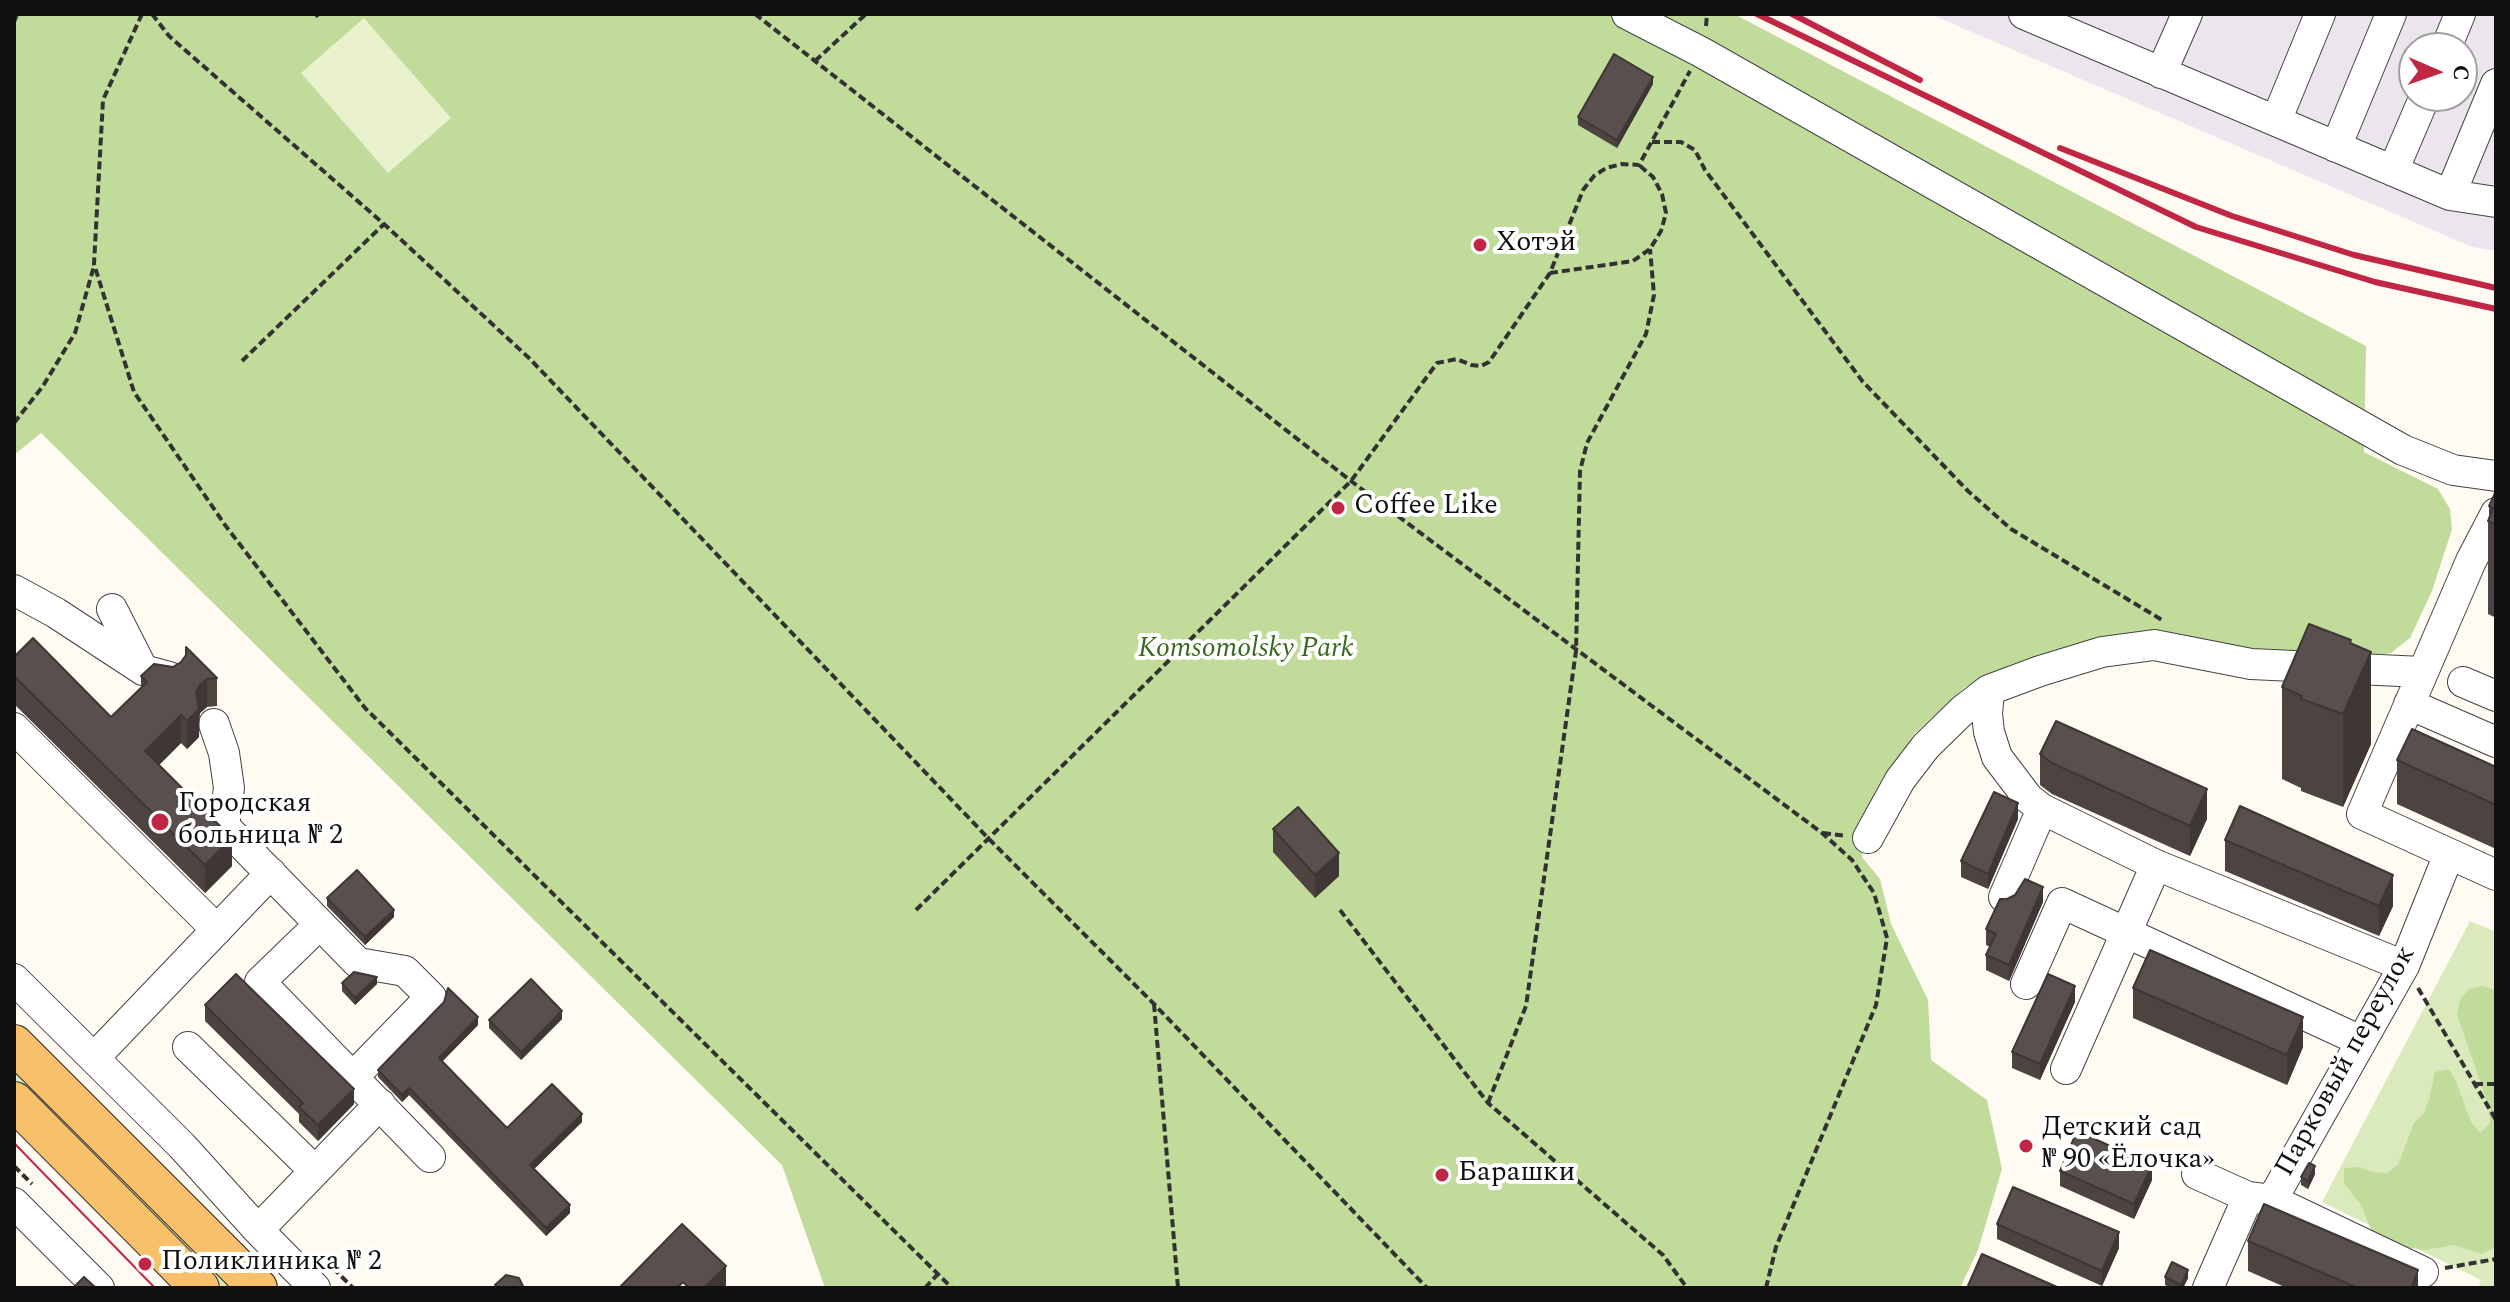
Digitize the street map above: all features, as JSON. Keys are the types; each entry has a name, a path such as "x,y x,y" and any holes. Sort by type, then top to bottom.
{"main road":[{"path":"14,1044 258,1288"},
{"path":"14,1101 200,1288"}],"street":[{"path":"1627,14 1701,52 2403,450 2453,470 2496,476"},
{"path":"2161,73 2187,14"},
{"path":"2276,121 2320,14"},
{"path":"2336,147 2391,14"},
{"path":"2041,17 2161,73 2450,195 2496,202"},
{"path":"2450,195 2496,84"},
{"path":"2393,171 2418,112"},
{"path":"2496,513 2422,672 2362,814 2496,875"},
{"path":"14,590 156,673 112,609"},
{"path":"1868,838 1900,780 1926,746 1963,710 1989,690 2102,652 2154,645 2251,664 2422,672"},
{"path":"2463,682 2496,696"},
{"path":"1989,690 1989,732 1997,757 2028,798 2042,809 2156,865 2404,966"},
{"path":"2409,704 2496,742"},
{"path":"214,724 224,753 229,788 224,826 358,963 405,971 431,997 353,1077"},
{"path":"14,728 217,930"},
{"path":"2004,897 2042,809"},
{"name":"Парковый переулок","path":"2208,1288 2404,966 2449,854"},
{"path":"2066,1069 2156,865"},
{"path":"94,1058 271,873"},
{"path":"2026,984 2062,903 2361,1041"},
{"path":"320,924 260,982 430,1157"},
{"path":"14,979 182,1146 315,1288"},
{"path":"188,1047 315,1171"},
{"path":"258,1230 380,1104"},
{"path":"2197,1174 2423,1272"},
{"path":"14,1203 99,1288"}],"path":[{"path":"14,22 17,14"},
{"path":"14,423 43,386 75,333 94,264 103,100 142,14"},
{"path":"152,14 169,36 384,224 529,358 989,839 1154,1004 1427,1288"},
{"path":"755,14 1351,481 1822,833 1852,860 1874,893 1887,938 1876,1005 1776,1247 1766,1288"},
{"path":"815,61 866,14"},
{"path":"1639,165 1701,52"},
{"path":"1652,142 1681,142 1695,150 1705,170 1863,382 1968,491 2011,529 2171,626"},
{"path":"916,910 1351,481 1437,363 1457,359 1481,366 1489,362 1550,273 1574,208 1594,176 1606,168 1622,164 1639,165 1653,177 1662,194 1666,213 1661,231 1650,249 1633,261 1550,273"},
{"path":"242,361 384,224"},
{"path":"1488,1103 1526,1006 1576,651 1580,471 1587,443 1646,334 1654,295 1650,249"},
{"path":"94,264 134,392 225,525 365,708 952,1288"},
{"path":"1340,910 1488,1103 1663,1255 1687,1288"},
{"path":"2404,966 2496,1120"},
{"path":"1154,1004 1178,1288"},
{"path":"2475,1084 2496,1084"},
{"path":"2423,1272 2496,1259"},
{"path":"925,1288 938,1274"}],"shaded area":[{"path":"1930,14 2496,14 2496,251 2472,247"}],"green space":[{"name":"Komsomolsky Park","path":"14,14 1734,14 2366,346 2364,452 2438,489 2450,509 2452,529 2432,591 2410,638 2391,653 2373,656 2066,649 2011,665 1965,687 1914,734 1865,814 1862,857 1880,879 1891,924 1928,1000 1931,1060 1987,1100 2002,1169 1978,1250 1960,1288 825,1288 782,1165 41,433 14,455"},
{"path":"364,18 451,118 388,173 301,73"},
{"path":"2470,921 2496,932 2496,1288 2478,1288 2481,1280 2322,1202"},
{"path":"2482,986 2496,990 2496,1247 2481,1254 2454,1245 2425,1250 2396,1246 2372,1232 2361,1205 2344,1183 2344,1168 2359,1167 2387,1173 2398,1165 2414,1123 2424,1113 2435,1072 2449,1069 2471,1122 2480,1133 2490,1123 2489,1108 2457,1014 2460,1000 2469,989"},
{"path":"14,1069 234,1288 222,1288 14,1080"}],"building":[{"path":"1614,54 1653,77 1617,140 1578,117"},
{"path":"2496,491 2496,525 2488,521 2493,508 2489,506"},
{"path":"2309,624 2351,640 2350,643 2371,652 2343,714 2301,699 2302,696 2282,687"},
{"path":"33,638 111,717 147,682 141,676 154,664 173,667 181,662 186,655 186,647 217,678 207,679 200,685 196,693 199,709 187,721 181,715 145,751 232,838 205,865 14,676 14,657"},
{"path":"2056,721 2207,789 2190,826 2052,763 2040,754"},
{"path":"2412,729 2496,767 2496,805 2397,760"},
{"path":"1994,792 2018,803 1988,874 1961,861"},
{"path":"2240,806 2393,875 2379,906 2225,840"},
{"path":"1298,807 1339,853 1315,875 1273,829"},
{"path":"357,870 394,910 365,937 327,898"},
{"path":"2025,879 2043,887 2009,965 1986,955 1996,934 1986,929 2000,899 2015,895"},
{"path":"2150,950 2303,1017 2287,1055 2133,988"},
{"path":"354,972 377,977 355,998 342,983"},
{"path":"236,974 354,1089 318,1125 299,1107 303,1103 205,1005"},
{"path":"2048,974 2075,986 2040,1064 2012,1052"},
{"path":"531,979 562,1011 521,1052 489,1020"},
{"path":"448,988 478,1017 439,1058 507,1128 552,1084 582,1114 530,1165 570,1205 546,1228 409,1088 402,1095 378,1070 444,1002"},
{"path":"2077,1131 2152,1165 2134,1204 2060,1171"},
{"path":"2309,1163 2315,1166 2308,1181 2301,1177"},
{"path":"2013,1187 2119,1232 2102,1271 1997,1224"},
{"path":"2264,1204 2418,1270 2411,1288 2358,1288 2248,1241"},
{"path":"682,1224 726,1266 704,1288 689,1288 683,1282 677,1288 619,1288"},
{"path":"1982,1254 2057,1287 1967,1288"},
{"path":"2172,1262 2188,1270 2181,1285 2165,1277"},
{"path":"506,1275 519,1278 524,1288 496,1288 495,1285"},
{"path":"84,1277 96,1288 73,1288"}],"tram line":[{"path":"14,1143 155,1288"}],"railway":[{"path":"1757,14 2196,227 2375,282 2496,309"},
{"path":"1792,14 1920,80"},
{"path":"2060,148 2232,216 2354,255 2496,288"}],"place":[{"name":"Хотэй","path":"1480,245"},
{"name":"Coffee Like","path":"1338,508"},
{"name":"Городская больница № 2","path":"160,822"},
{"name":"Детский сад № 90 «Ёлочка»","path":"2026,1146"},
{"name":"Барашки","path":"1442,1175"},
{"name":"Поликлиника № 2","path":"145,1264"}]}
